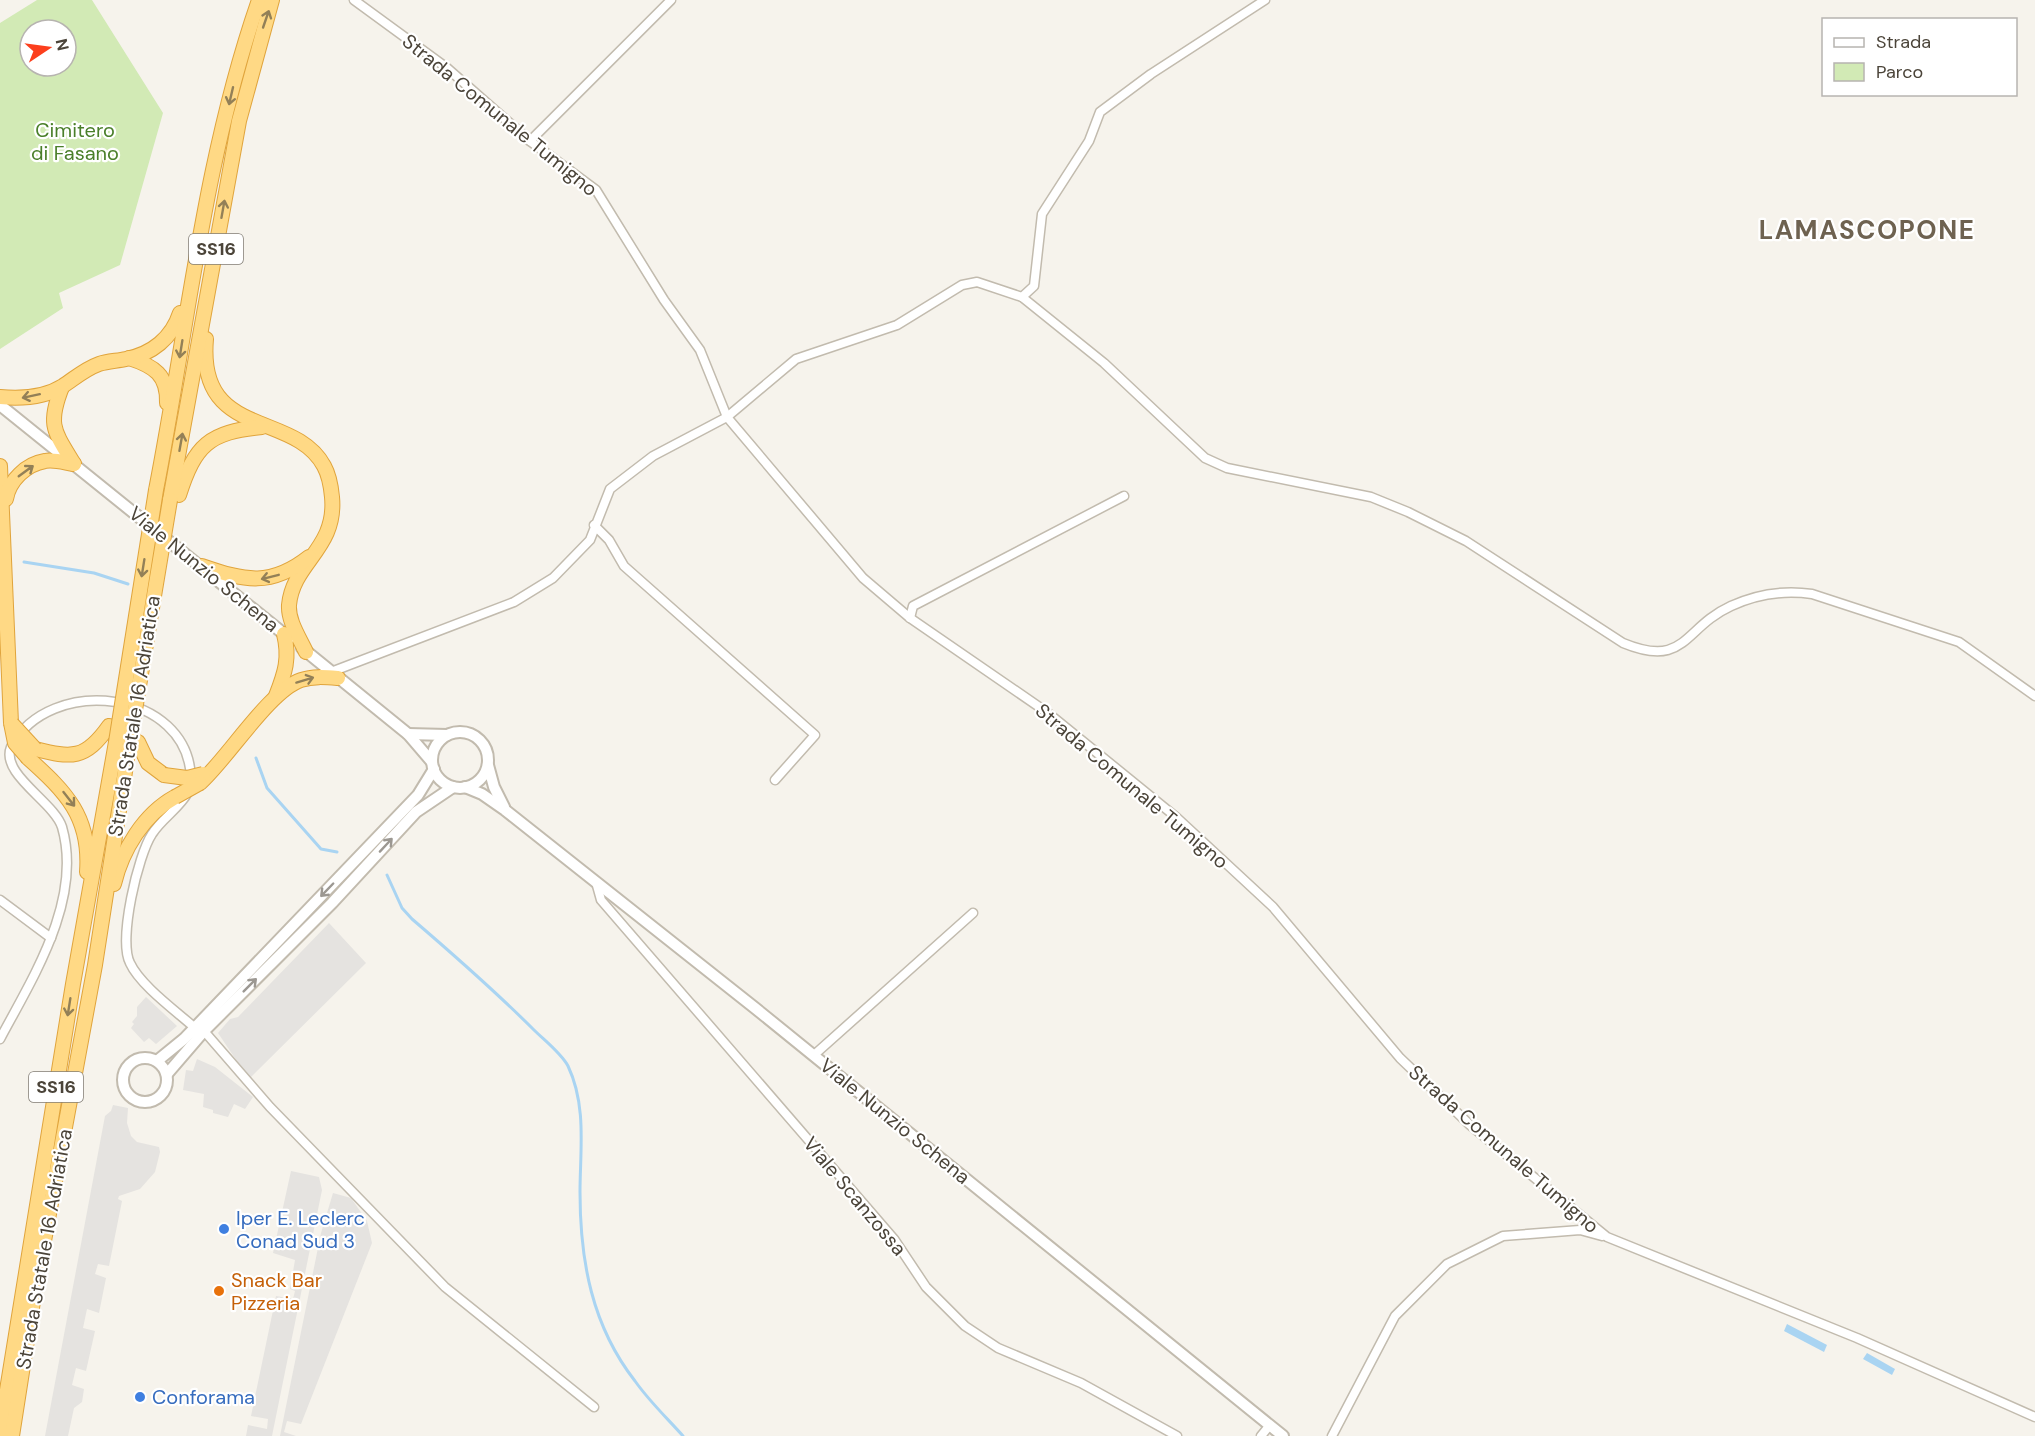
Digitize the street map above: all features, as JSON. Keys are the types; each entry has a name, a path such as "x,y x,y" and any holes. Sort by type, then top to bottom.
{"highway":[{"name":"Strada Statale 16 Adriatica","path":"0,1433 73,984 128,743 128,659 199,236 240,55 259,0"},
{"name":"Strada Statale 16 Adriatica","path":"12,1436 48,1217 95,965 128,743 160,561 173,502 239,121 272,0"},
{"path":"0,398 29,399 62,387 81,372 102,363 129,358 162,343 175,328 199,236"},
{"path":"214,260 205,343 208,375 222,400 242,417 264,427 279,430 306,447 323,464 331,484 333,509 330,529 320,548 293,586 289,607 293,627 306,652"},
{"path":"129,358 150,364 162,374 167,392 165,447"},
{"path":"62,387 52,411 55,433 74,464"},
{"path":"173,502 188,465 204,445 231,430 264,427"},
{"path":"3,513 8,487 27,468 47,460 74,464"},
{"path":"0,465 11,723 31,754 77,810 86,834 87,868 73,984"},
{"path":"202,566 249,580 271,578 296,567 320,548"},
{"path":"276,696 287,666 288,651 284,634"},
{"path":"31,754 67,757 95,746 109,726 128,659"},
{"path":"95,965 116,874 131,840 164,803 205,776 276,696 299,681 334,675"},
{"path":"128,743 164,775 187,778 205,776"},
{"name":"SS16","path":"19,1436 48,1217"}],"street":[{"name":"Strada Comunale Tumigno","path":"354,0 447,68 530,141 596,190 664,300 700,350 727,417 863,578 910,618 1048,713 1176,817 1273,907 1400,1058 1470,1125 1607,1237 1857,1338 2035,1417"},
{"path":"530,141 671,0"},
{"path":"1022,297 1034,286 1042,214 1089,141 1100,112 1151,74 1265,0"},
{"path":"334,675 514,602 553,578 590,540 610,489 653,456 727,417 796,359 897,325 962,285 977,282 1022,297 1104,363 1205,458 1227,468 1371,497 1408,512 1466,541 1604,631 1647,652 1661,653 1676,647 1730,607 1787,591 1812,594 1959,642 2035,696"},
{"name":"Viale Nunzio Schena","path":"0,405 408,734 433,766"},
{"path":"910,618 913,606 1124,496"},
{"path":"594,525 609,540 624,566 815,735 775,780"},
{"path":"0,1039 51,938 62,901 67,852 61,824 48,804 17,777 10,762 9,750 27,725 55,709 87,699 106,700 152,712 173,731 190,768 191,784 184,800 152,834 139,862 126,939 129,963 147,984 199,1030 270,1107 445,1287 594,1407"},
{"path":"408,734 447,735 462,732 478,739 484,747 488,765 479,779 465,788 453,787 444,783 433,766"},
{"path":"166,1074 199,1030 418,795 433,766 434,749 447,735"},
{"name":"Viale Nunzio Schena","path":"488,765 494,788 505,810"},
{"path":"157,1061 199,1030 332,903 416,812 453,787"},
{"name":"Viale Nunzio Schena","path":"465,788 482,794 505,810 596,882 814,1055 1283,1436"},
{"name":"Viale Scanzossa","path":"596,882 601,900 894,1239 926,1287 965,1326 998,1348 1081,1383 1177,1436"},
{"path":"0,900 51,938"},
{"path":"814,1055 973,913"},
{"path":"142,1058 157,1061 166,1074 167,1085 157,1099 144,1103 128,1094 123,1078 129,1065 142,1058"},
{"path":"1332,1436 1395,1316 1447,1264 1503,1236 1580,1230 1607,1237"},
{"path":"1261,1436 1270,1425"}],"green space":[{"name":"Cimitero di Fasano","path":"37,0 92,0 163,113 120,265 59,293 63,308 0,349 0,23"}],"shaded area":[{"path":"329,923 366,963 249,1079 218,1033 230,1019 238,1017"},
{"path":"146,997 177,1026 156,1044 149,1038 144,1042 131,1028 137,1016 137,1007"},
{"path":"197,1059 215,1067 253,1097 245,1109 234,1104 228,1117 213,1113 213,1110 203,1107 204,1094 183,1090 186,1070 193,1071"},
{"path":"113,1105 128,1108 127,1123 131,1136 137,1142 159,1147 160,1152 155,1172 140,1189 119,1196 118,1199 122,1201 109,1266 98,1264 95,1274 106,1278 99,1313 87,1309 83,1328 95,1331 86,1371 76,1368 72,1385 84,1389 82,1402 74,1408 68,1436 45,1436 105,1116 111,1111"},
{"path":"291,1171 319,1177 322,1190 272,1436 246,1436 248,1425 267,1429 268,1419 251,1416 276,1296 293,1299 295,1291 290,1289 295,1260 273,1253"},
{"path":"333,1193 351,1198 367,1221 372,1243 301,1424 287,1421 284,1432 296,1436 280,1436 321,1233"}],"water":[{"path":"1787,1324 1827,1345 1824,1352 1784,1331"},
{"path":"1867,1353 1895,1369 1892,1375 1863,1359"}],"waterway":[{"path":"24,562 94,573 128,584"},
{"path":"256,758 267,788 321,849 337,852"},
{"path":"387,875 402,908 412,919 504,1001 557,1052 568,1066 574,1081 580,1113 581,1218 591,1292 608,1338 620,1360 646,1396 683,1436"}],"place":[{"name":"Iper E. Leclerc Conad Sud 3","path":"224,1229"},
{"name":"Snack Bar Pizzeria","path":"219,1291"},
{"name":"Conforama","path":"140,1397"}],"district":[{"name":"LAMASCOPONE","path":"1867,230"}]}
